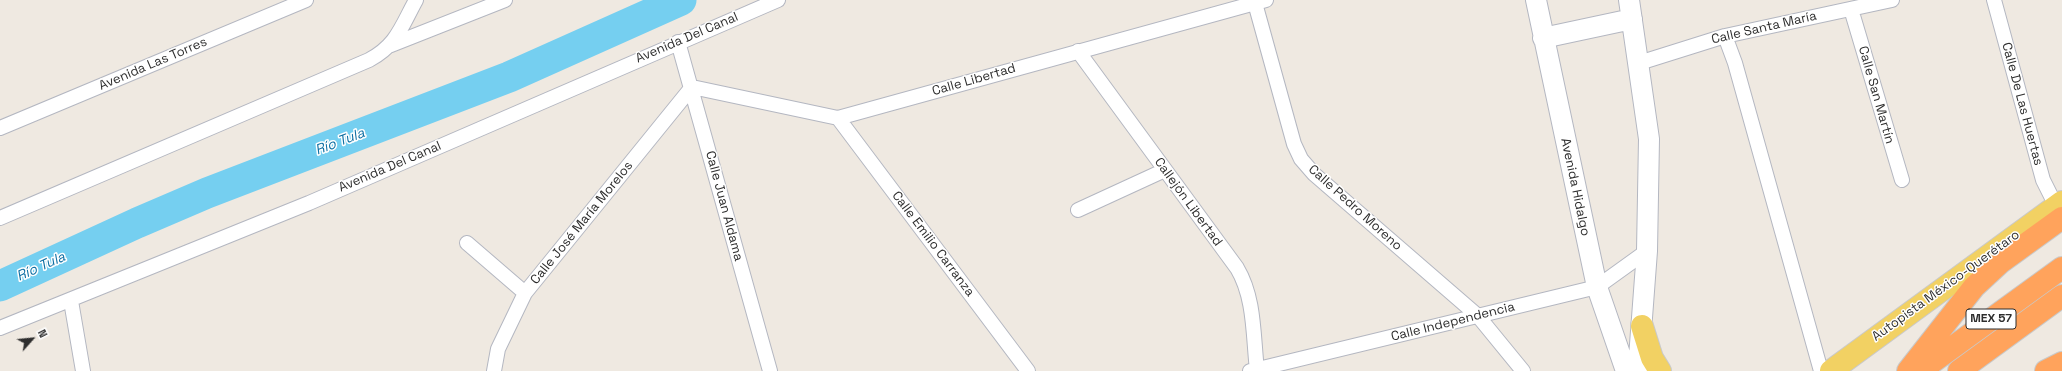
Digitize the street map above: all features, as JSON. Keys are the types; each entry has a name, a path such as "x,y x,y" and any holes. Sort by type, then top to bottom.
{"highway":[{"path":"1908,371 1974,287 2061,209"},
{"name":"MEX 57","path":"1920,371 2062,268"},
{"name":"MEX 57","path":"1959,371 2062,296"},
{"path":"2046,371 2062,362"}],"main road":[{"name":"Avenida Hidalgo","path":"1536,0 1597,287 1626,371"},
{"path":"1543,38 1630,10 1649,139 1647,251 1638,371"},
{"name":"Autopista México-Querétaro","path":"1831,371 1944,287 2061,209"},
{"path":"1642,326 1650,352 1660,371"}],"street":[{"name":"Avenida Las Torres","path":"0,128 306,0"},
{"path":"0,218 369,60 382,53 391,45 416,0"},
{"path":"391,45 505,0"},
{"name":"Avenida Del Canal","path":"0,328 71,301 309,202 778,0"},
{"name":"Calle Santa María","path":"1639,63 1725,36 1892,0"},
{"name":"Calle De Las Huertas","path":"1994,0 2043,180 2061,209"},
{"name":"Calle Libertad","path":"692,87 838,118 1260,2"},
{"name":"Calle Pedro Moreno","path":"1260,2 1294,144 1301,159 1314,174 1478,316 1523,371"},
{"name":"Calle San Martín","path":"1851,9 1902,180"},
{"path":"1725,36 1735,63 1821,371"},
{"name":"Calle Juan Aldama","path":"678,42 692,87 770,371"},
{"name":"Callejón Libertad","path":"1078,51 1246,283 1249,296 1253,370"},
{"name":"Calle José María Morelos","path":"494,371 498,349 525,293 692,87"},
{"name":"Calle Emilio Carranza","path":"838,118 1028,371"},
{"path":"1078,210 1165,170"},
{"path":"467,243 525,293"},
{"name":"Calle Independencia","path":"1253,370 1597,287 1647,251"},
{"path":"71,301 83,371"}],"waterway":[{"name":"Río Tula","path":"0,286 137,223 207,193 509,77 681,0"}]}
